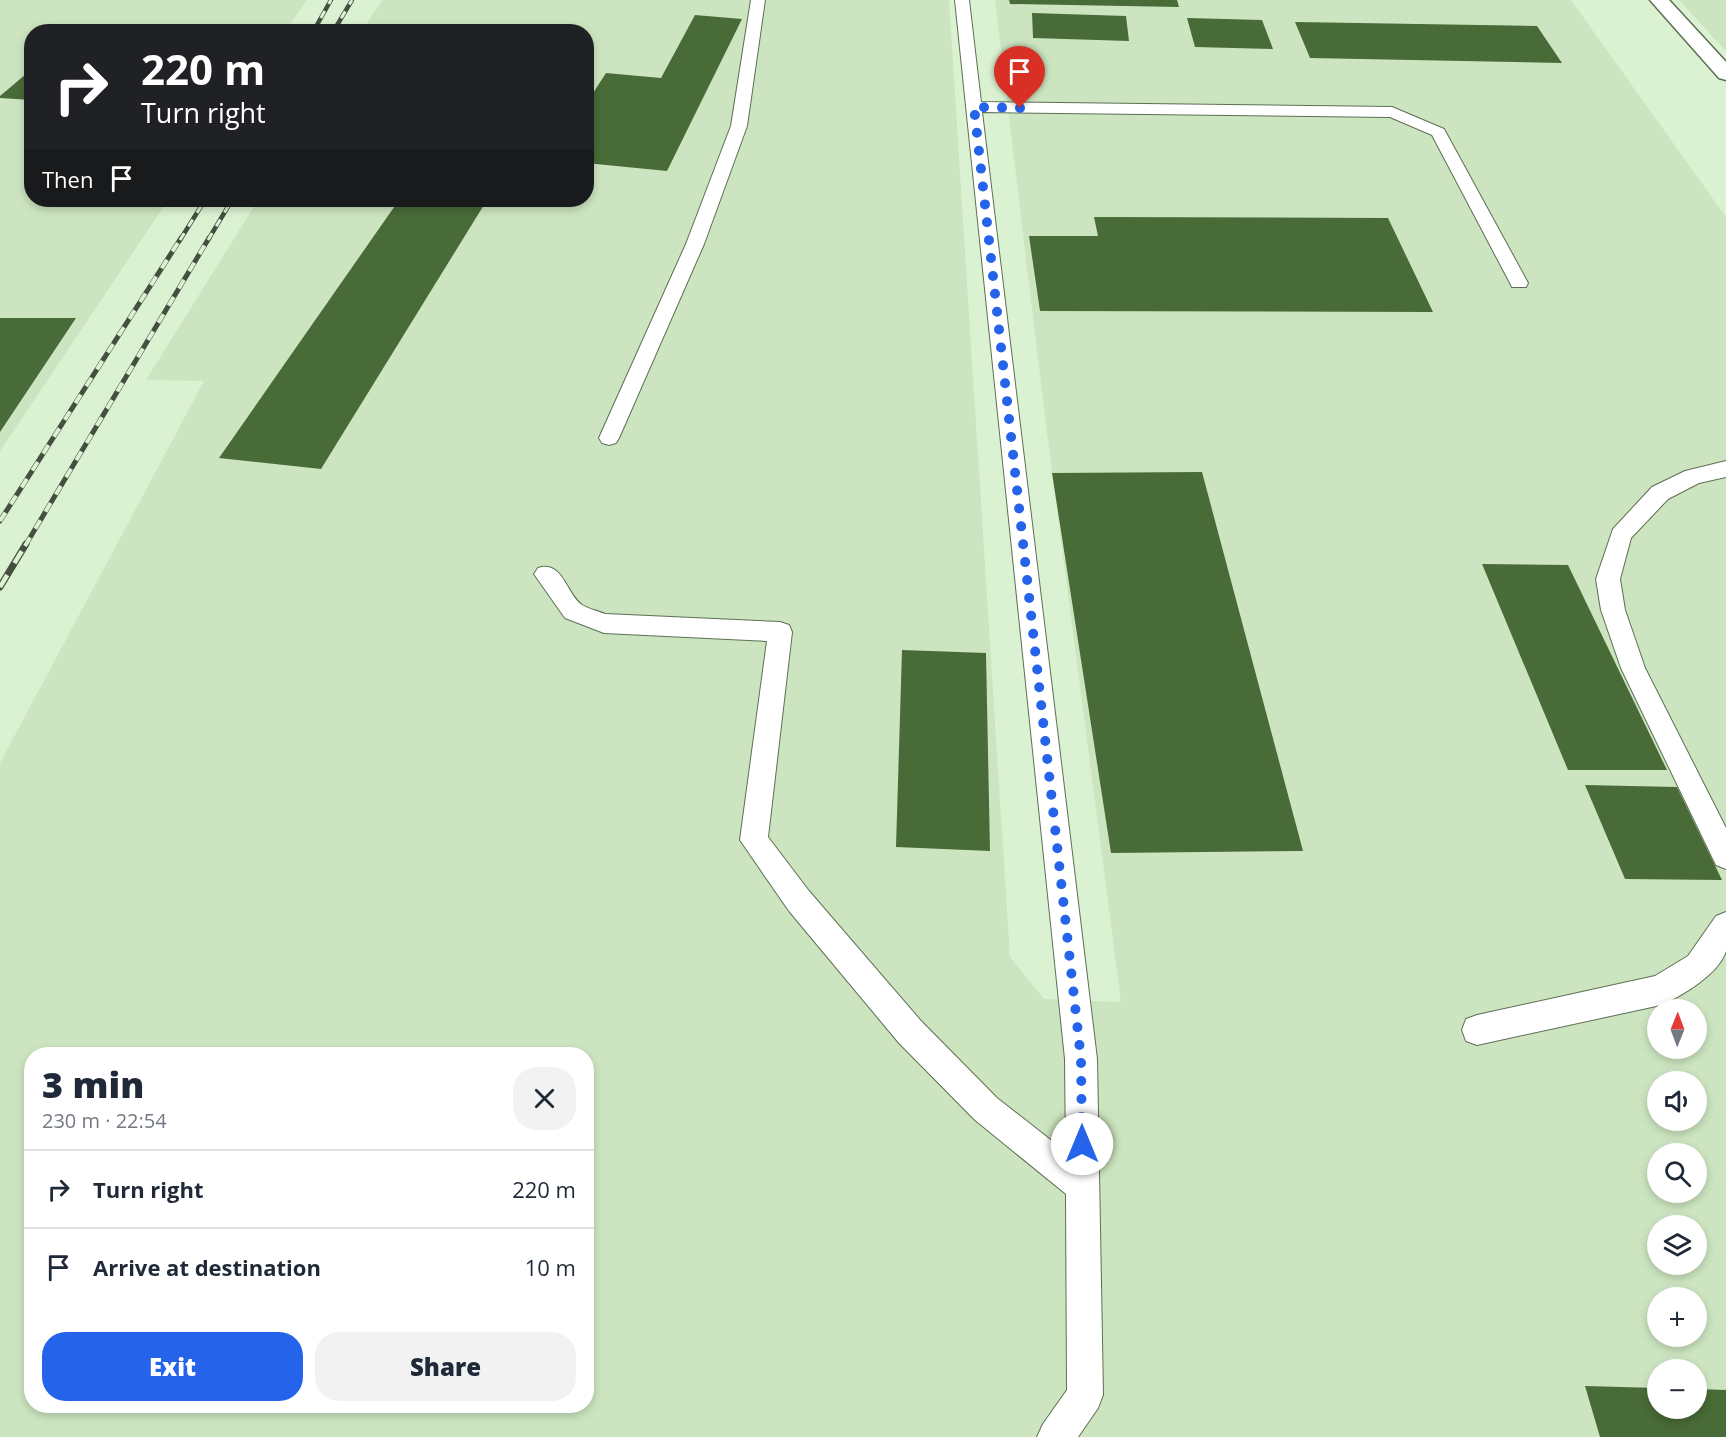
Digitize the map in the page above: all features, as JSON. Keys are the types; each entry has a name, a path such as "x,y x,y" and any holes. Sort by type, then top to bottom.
{"street":[{"path":"1659,0 1726,74"}],"lane":[{"path":"609,438 695,244 739,126 758,0"},
{"path":"962,0 1081,1059 1084,1395 1056,1437"},
{"path":"974,107 1392,112 1438,132 1519,283"},
{"path":"1726,469 1693,476 1660,493 1621,534 1608,579 1613,610 1633,668 1726,856"},
{"path":"546,574 573,611 604,623 780,632 754,840 799,901 910,1032 986,1109 1082,1186"},
{"path":"1477,1030 1661,990 1698,966 1726,926"}],"shaded area":[{"path":"0,0 307,0 290,24 24,24 24,207 163,207 0,451"},
{"path":"382,0 949,0 1010,957 1044,999 1121,1002 1044,409 995,0 1571,0 1726,217 1726,1437 0,1437 0,763 204,381 146,380 254,207 594,207 594,24 367,24"},
{"path":"1679,0 1726,0 1726,51"}],"building":[{"path":"1009,0 1177,0 1179,7 1010,4"},
{"path":"1032,13 1126,16 1129,41 1033,38"},
{"path":"695,15 742,19 667,171 594,164 594,92 606,73 661,78"},
{"path":"1187,18 1262,20 1273,49 1195,47"},
{"path":"1295,22 1537,26 1562,63 1310,58"},
{"path":"24,76 24,100 0,98"},
{"path":"394,207 483,207 321,469 219,458"},
{"path":"1094,217 1388,218 1433,312 1040,311 1029,236 1098,236"},
{"path":"0,318 76,318 0,432"},
{"path":"1202,472 1303,851 1111,853 1052,473"},
{"path":"1482,564 1568,565 1667,770 1568,770"},
{"path":"902,650 986,653 990,851 896,847"},
{"path":"1585,785 1677,787 1722,880 1625,879"},
{"path":"1585,1386 1647,1388 1647,1419 1707,1419 1707,1389 1726,1390 1726,1437 1600,1437"}],"railway":[{"path":"318,24 331,0"},
{"path":"338,24 352,0"},
{"path":"180,240 201,207"},
{"path":"208,240 228,207"},
{"path":"0,521 181,238"},
{"path":"25,546 209,238"},
{"path":"0,587 26,544"}],"route":[{"path":"1020,108 974,107 1081,1059 1082,1144"}]}
